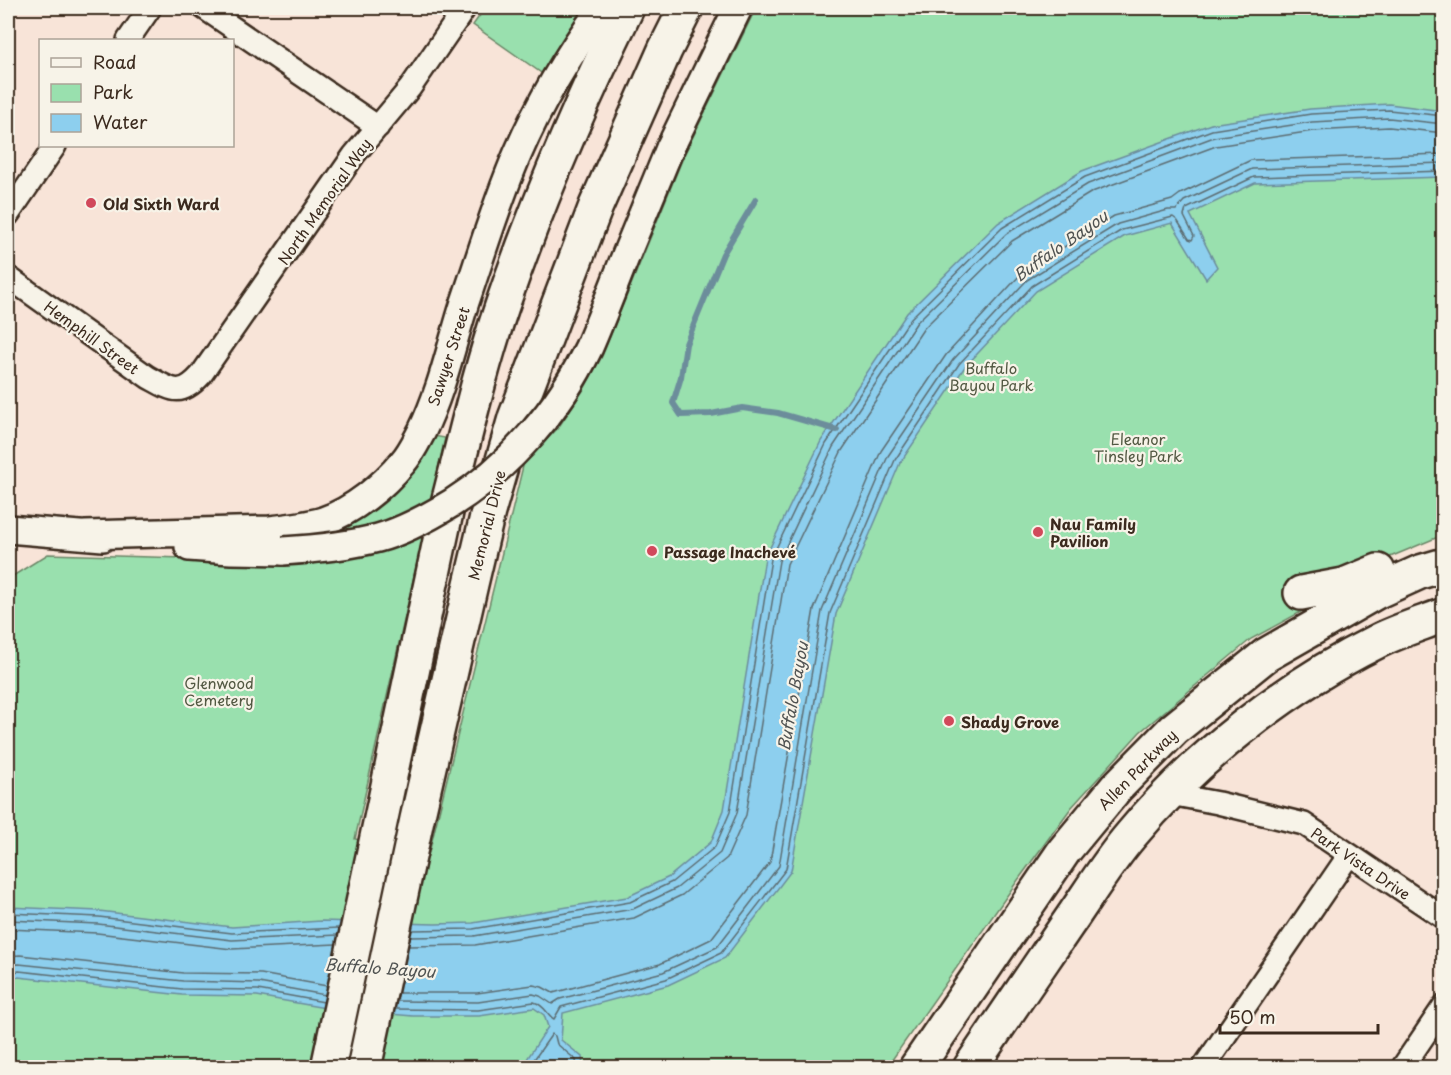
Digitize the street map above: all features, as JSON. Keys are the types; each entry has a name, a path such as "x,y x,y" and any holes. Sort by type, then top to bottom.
{"main road":[{"path":"328,1068 448,503 469,419 502,306 585,93 627,8"},
{"name":"Memorial Drive","path":"364,1068 417,819 485,522 515,418 596,206 686,8"},
{"path":"665,50 694,8"},
{"path":"1301,593 1344,585 1443,543"},
{"name":"Allen Parkway","path":"916,1068 1064,851 1122,781 1174,729 1275,649 1376,592 1420,572 1443,565"},
{"path":"970,1068 1100,877 1131,835 1170,794 1235,734 1303,684 1376,642 1443,615"}],"street":[{"path":"129,39 150,8"},
{"path":"204,8 378,127"},
{"name":"North Memorial Way","path":"180,390 190,387 201,375 354,155 410,88 465,8"},
{"name":"Sawyer Street","path":"85,535 270,530 300,526 325,520 341,513 376,489 404,462 428,418 441,386 486,239 519,152 554,82 602,8"},
{"name":"Sawyer Street","path":"8,529 231,550 283,551 330,548 401,530 434,514 469,492 503,464 528,438 570,381 588,349 670,148 738,8"},
{"path":"8,215 54,147"},
{"name":"Hemphill Street","path":"8,277 148,377 167,387 180,390"},
{"name":"Park Vista Drive","path":"1170,794 1304,824 1443,918"},
{"path":"1203,1068 1349,855"},
{"path":"1402,1068 1443,1006"}],"green space":[{"path":"485,8 594,8 547,77 473,25"},
{"name":"Buffalo Bayou Park","path":"756,8 1443,8 1443,535 1359,570 1332,595 1251,639 1140,732 1071,808 887,1067 8,1068 8,579 48,554 219,559 298,565 310,534 347,525 378,508 411,475 434,436 445,438 355,839 429,853 524,462 558,428 584,389 602,356 684,155"}],"water":[{"name":"Buffalo Bayou","path":"1389,104 1443,111 1443,177 1255,183 1190,214 1217,267 1206,279 1172,223 1125,236 1036,291 964,368 900,463 836,614 791,871 725,958 668,985 563,1013 561,1040 582,1057 583,1067 525,1067 527,1059 548,1027 544,1015 534,1008 479,1016 413,1016 331,1009 257,996 182,995 18,977 8,979 8,907 99,911 232,927 321,921 473,923 627,897 669,877 711,842 724,810 765,558 821,441 907,313 998,223 1082,171 1211,124 1310,109"}],"waterway":[{"path":"756,199 723,254 686,344 681,377 673,403 681,415 711,414 742,408 778,413 837,430"}],"place":[{"name":"Old Sixth Ward","path":"91,203"},
{"name":"Nau Family Pavilion","path":"1038,532"},
{"name":"Passage Inachevé","path":"652,551"},
{"name":"Shady Grove","path":"949,721"}],"park label":[{"name":"Eleanor Tinsley Park","path":"1138,446"},
{"name":"Glenwood Cemetery","path":"219,690"}]}
